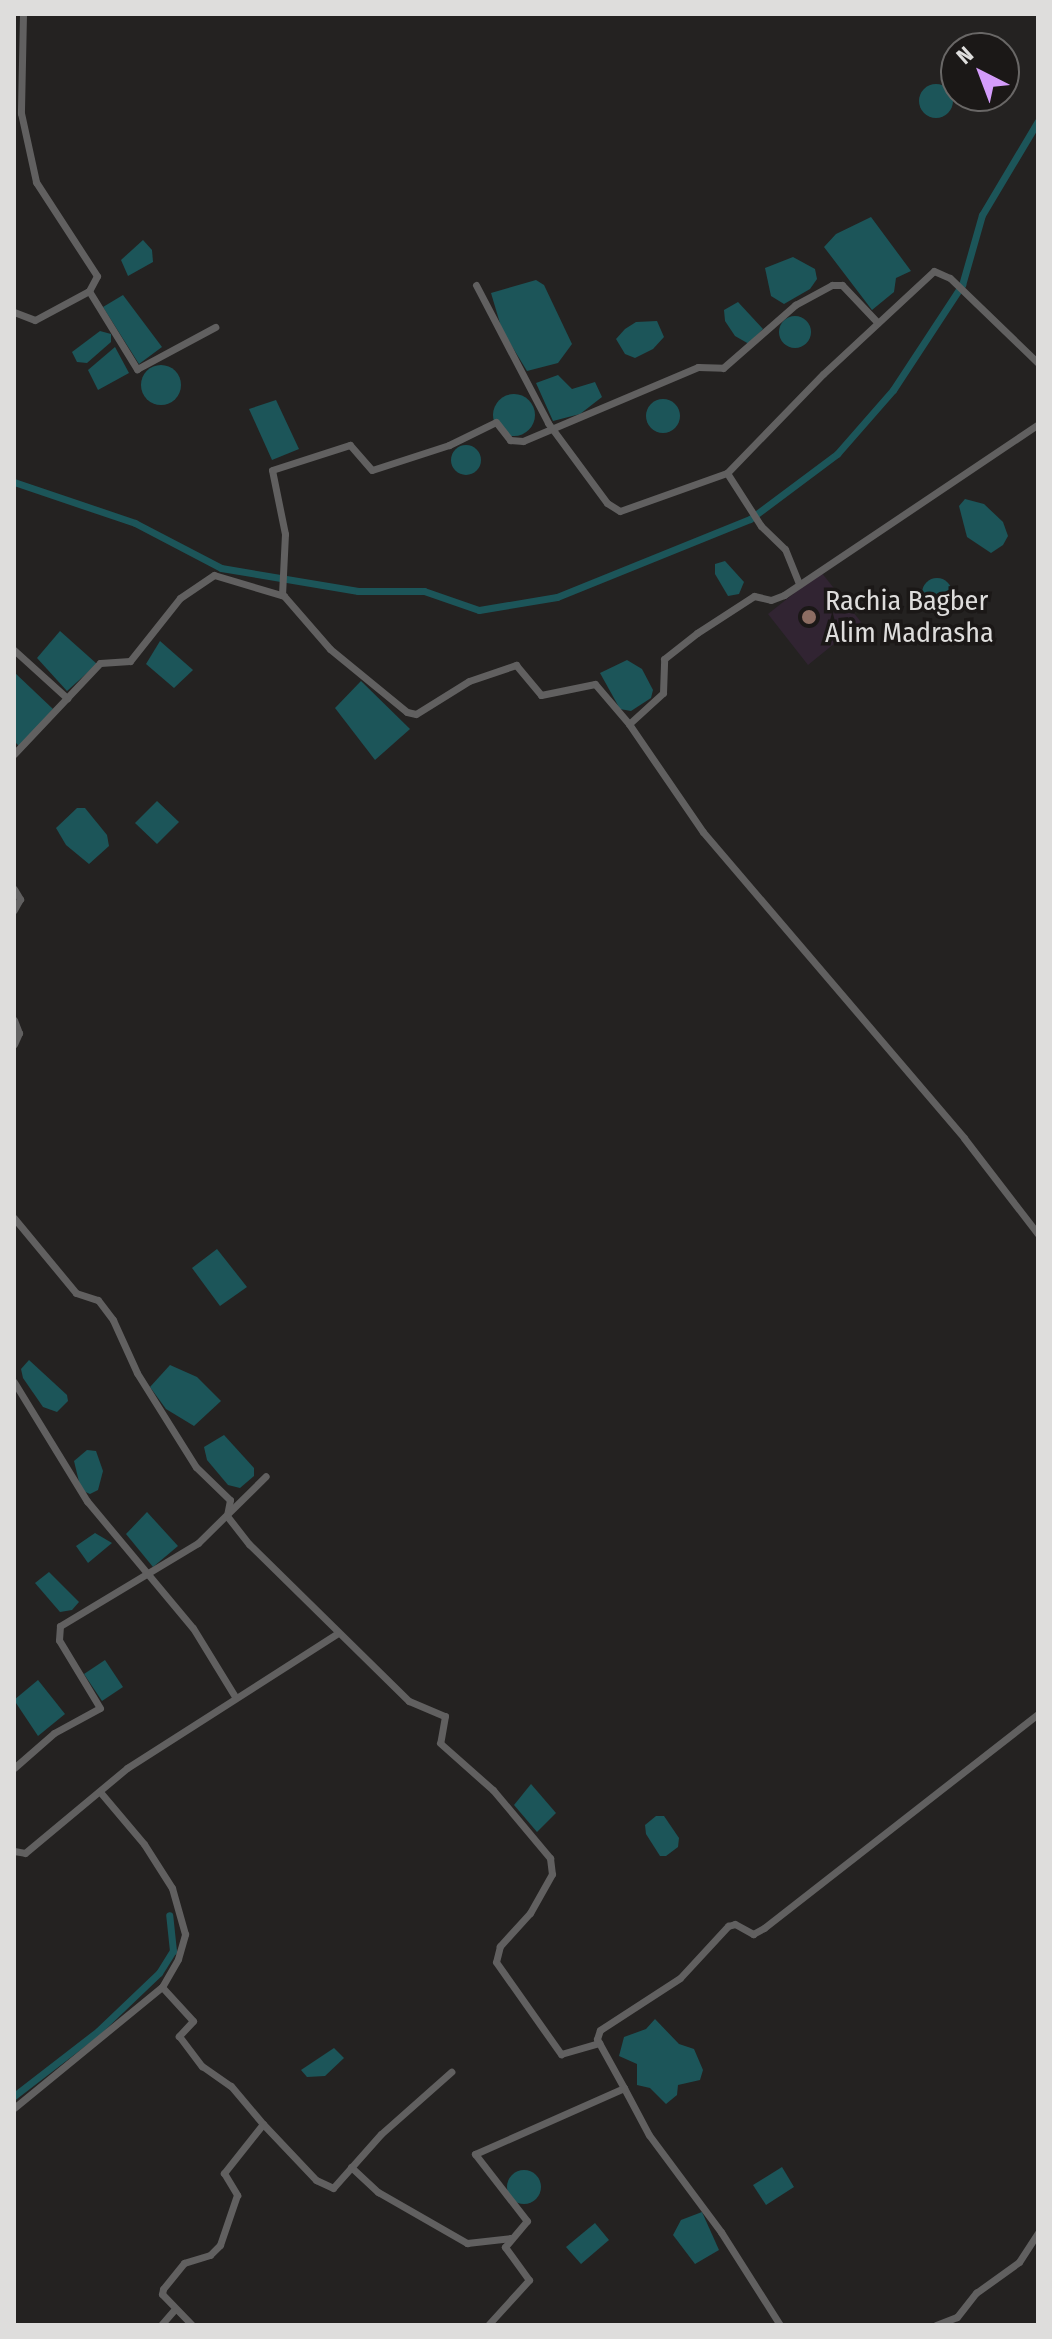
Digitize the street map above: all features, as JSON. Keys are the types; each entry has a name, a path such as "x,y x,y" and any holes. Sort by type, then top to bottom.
{"street":[{"path":"14,312 35,320 89,291 97,276 36,182 21,113 23,14"},
{"path":"476,285 553,428 607,503 620,511 727,473 934,271 950,278 1038,363"},
{"path":"282,595 285,544 272,470 345,445 376,469 449,445 496,422 516,442 698,367 723,368 795,305 832,285 842,285 878,323"},
{"path":"89,291 137,369 215,327"},
{"path":"629,724 663,693 664,659 746,599 757,595 775,600 1038,424"},
{"path":"727,473 763,529 785,549 799,584"},
{"path":"14,754 104,661 122,665 136,657 180,598 211,576 282,595 330,649 407,712 416,714 469,681 516,665 545,696 595,684 629,724 703,832 964,1138 1038,1234"},
{"path":"14,650 67,698"},
{"path":"14,889 20,899 14,910"},
{"path":"14,1020 19,1036 14,1044"},
{"path":"14,1218 76,1293 98,1300 113,1320 137,1373 185,1452 230,1500 227,1516"},
{"path":"14,1382 84,1497 145,1575 193,1628 234,1695"},
{"path":"14,1768 54,1733 100,1708 59,1640 60,1626 198,1543 266,1476"},
{"path":"227,1516 338,1633 409,1701 445,1716 440,1743 493,1790 550,1858 552,1874 530,1913 500,1946 496,1962 561,2054 599,2043"},
{"path":"14,1851 25,1853 100,1792 234,1695 338,1633"},
{"path":"780,2325 721,2232 649,2135 599,2043 600,2030 680,1978 728,1926 735,1924 753,1934 764,1928 1038,1714"},
{"path":"14,2108 162,1987 178,1959 185,1934 172,1888 144,1844 100,1792"},
{"path":"162,1987 193,2021 179,2036 202,2066 231,2086 324,2187 339,2184 351,2167 451,2072"},
{"path":"488,2325 529,2280 508,2253 511,2238 523,2226 526,2215 475,2154 624,2088"},
{"path":"192,2325 175,2309 163,2289 184,2263 210,2255 220,2245 237,2195 224,2173 263,2124"},
{"path":"351,2167 378,2192 467,2243 511,2238"},
{"path":"936,2325 957,2317 976,2293 1019,2262 1038,2233"},
{"path":"161,2325 175,2309"}],"shaded area":[{"name":"Rachia Bagber Alim Madrasha","path":"821,572 861,622 808,665 768,614"}],"water":[{"path":"940,85 940,112 949,112 936,118 924,113 919,101 924,89"},
{"path":"871,217 911,271 896,278 894,292 872,310 824,247 836,234"},
{"path":"143,240 152,250 153,262 128,276 121,260"},
{"path":"793,257 815,269 817,279 810,289 784,304 771,296 765,268"},
{"path":"536,280 544,285 572,344 558,363 527,371 502,330 491,293"},
{"path":"123,295 162,347 139,364 103,307"},
{"path":"738,302 763,329 749,344 735,336 725,321 724,310"},
{"path":"795,316 806,321 811,332 806,343 795,348 784,343 779,332 784,321"},
{"path":"657,321 664,337 653,349 635,358 625,354 616,339 625,329 636,322"},
{"path":"100,331 111,334 111,342 87,363 77,362 72,352"},
{"path":"115,347 129,373 98,390 88,370"},
{"path":"161,365 175,371 181,385 175,399 161,405 147,399 141,385 147,371"},
{"path":"558,375 572,389 595,382 602,397 580,414 553,421 536,383"},
{"path":"514,394 529,400 535,415 529,430 514,436 499,430 493,415 499,400"},
{"path":"663,399 675,404 680,416 675,428 663,433 651,428 646,416 651,404"},
{"path":"276,400 299,449 272,460 249,409"},
{"path":"466,445 477,449 481,460 477,471 466,475 455,471 451,460 455,449"},
{"path":"965,499 984,504 1003,522 1008,536 1003,545 991,553 967,537 959,506"},
{"path":"725,561 744,582 739,594 728,596 715,574 715,564"},
{"path":"937,578 948,582 952,593 948,604 937,608 926,604 922,593 926,582"},
{"path":"60,631 97,664 67,691 37,658"},
{"path":"160,641 193,670 174,688 146,664"},
{"path":"627,660 642,669 653,690 651,698 631,711 620,709 600,673"},
{"path":"14,672 53,709 20,747 14,741"},
{"path":"361,681 410,729 375,760 335,708"},
{"path":"157,801 179,822 157,844 135,823"},
{"path":"77,808 85,808 107,835 109,846 89,864 66,845 56,828"},
{"path":"217,1249 247,1287 220,1306 192,1268"},
{"path":"29,1360 67,1395 68,1401 57,1412 43,1407 23,1378 21,1369"},
{"path":"170,1365 197,1377 221,1401 194,1426 166,1409 150,1387"},
{"path":"224,1435 254,1468 254,1476 240,1488 228,1485 207,1460 204,1447"},
{"path":"87,1450 96,1451 103,1471 98,1490 90,1494 81,1490 74,1461"},
{"path":"147,1512 178,1546 153,1567 126,1534"},
{"path":"95,1533 112,1543 88,1563 76,1546"},
{"path":"49,1572 79,1602 72,1610 60,1612 35,1583"},
{"path":"105,1660 123,1687 102,1701 84,1674"},
{"path":"38,1680 65,1714 38,1736 14,1700"},
{"path":"531,1784 556,1813 537,1832 514,1805"},
{"path":"656,1816 664,1816 679,1838 678,1847 666,1856 660,1856 646,1834 645,1825"},
{"path":"655,2019 679,2044 694,2049 703,2070 700,2080 678,2085 677,2095 666,2104 650,2088 637,2085 637,2064 619,2056 624,2037 646,2029"},
{"path":"334,2048 344,2058 325,2076 307,2077 301,2070"},
{"path":"782,2167 794,2187 766,2205 753,2185"},
{"path":"524,2170 536,2175 541,2187 536,2199 524,2204 512,2199 507,2187 512,2175"},
{"path":"702,2212 719,2250 695,2264 673,2235 681,2220"},
{"path":"595,2223 609,2240 581,2264 566,2247"}],"waterway":[{"path":"14,482 135,523 221,568 358,591 424,591 479,610 557,597 750,519 837,454 893,390 962,285 982,215 1038,121"},
{"path":"14,2096 98,2031 159,1973 173,1951 169,1915"}],"place":[{"name":"Rachia Bagber Alim Madrasha","path":"809,617"}]}
